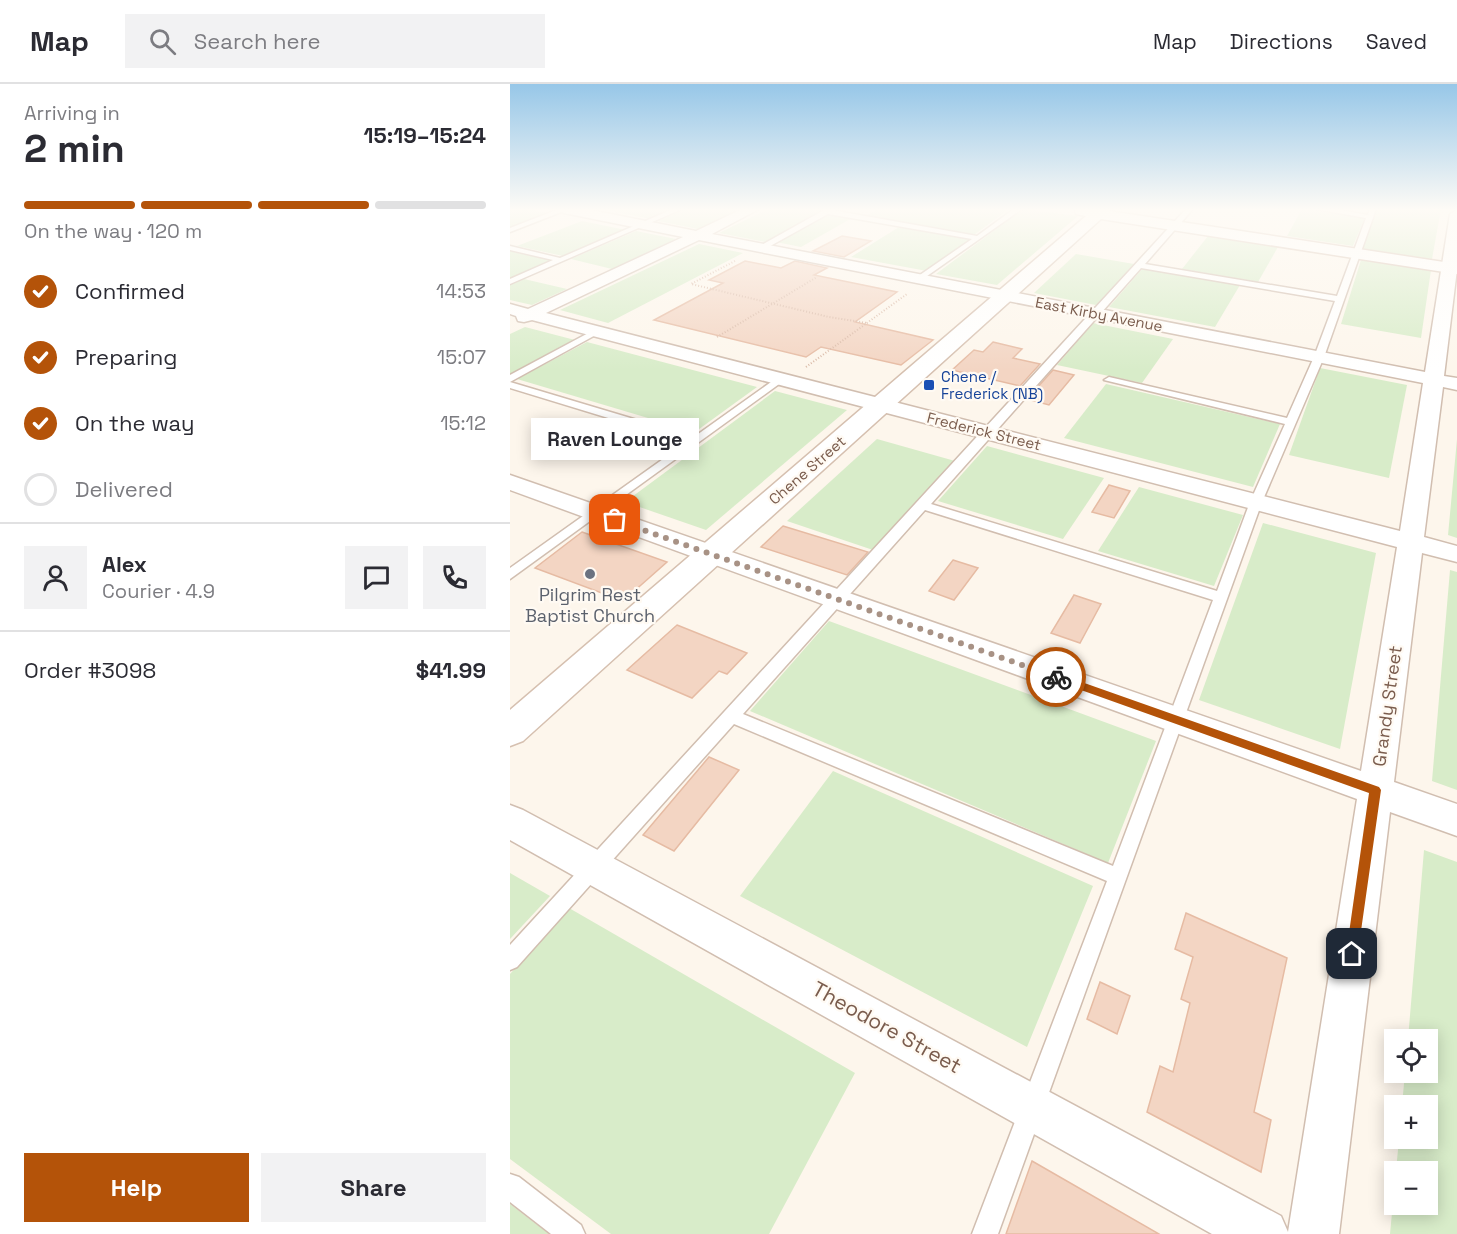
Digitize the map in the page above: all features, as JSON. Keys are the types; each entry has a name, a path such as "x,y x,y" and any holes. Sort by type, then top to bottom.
{"street":[{"path":"510,324 520,312 634,263"},
{"name":"East Kirby Avenue","path":"838,263 1445,382"},
{"name":"Chene Street","path":"510,731 1044,263"},
{"path":"1419,263 1453,268"},
{"name":"Grandy Street","path":"1313,1234 1411,542 1445,382 1453,268"},
{"name":"Frederick Street","path":"520,312 1457,554"},
{"path":"510,482 1457,820"},
{"name":"Theodore Street","path":"510,821 1263,1234"}],"lane":[{"path":"510,282 555,263"},
{"path":"924,279 946,263"},
{"path":"510,960 989,433 1140,263"},
{"path":"985,1234 1256,502 1319,357 1354,263"},
{"path":"1138,265 1340,300"},
{"path":"510,379 597,332"},
{"path":"510,575 784,380"},
{"path":"1109,380 1291,422"},
{"path":"510,385 696,441"},
{"path":"923,505 1222,598"},
{"path":"731,716 1119,877"},
{"path":"510,1186 572,1234"}],"path":[{"path":"732,263 691,284 829,317 867,323"},
{"path":"717,337 818,276"},
{"path":"784,380 867,323 924,279"}],"green space":[{"path":"510,263 549,263 510,279"},
{"path":"586,263 626,263 612,269"},
{"path":"660,263 724,263 608,323 560,310"},
{"path":"882,263 938,263 927,271"},
{"path":"951,263 1023,263 997,285 936,274"},
{"path":"1067,263 1134,264 1096,305 1034,293"},
{"path":"1187,263 1269,263 1258,282 1182,269"},
{"path":"1360,263 1380,263 1431,270 1421,338 1341,324"},
{"path":"1143,268 1240,285 1215,327 1109,307"},
{"path":"524,279 567,289 532,305 510,300 510,285"},
{"path":"1093,323 1173,339 1142,383 1057,365"},
{"path":"525,327 575,340 510,374 510,334"},
{"path":"587,342 757,387 695,432 517,379"},
{"path":"1320,368 1407,385 1389,478 1289,455"},
{"path":"1106,384 1280,424 1253,487 1064,438"},
{"path":"775,391 847,410 706,530 625,502"},
{"path":"877,439 955,461 873,550 787,521"},
{"path":"1457,439 1457,538 1448,535"},
{"path":"987,446 1104,478 1063,539 938,501"},
{"path":"1139,487 1243,515 1214,586 1098,551"},
{"path":"1263,523 1376,553 1340,749 1199,700"},
{"path":"1450,570 1457,572 1457,790 1432,781"},
{"path":"829,621 1156,741 1108,863 750,711"},
{"path":"833,771 1093,886 1027,1047 740,896"},
{"path":"1424,850 1457,862 1457,1234 1390,1234 1392,1215 1438,1215 1438,1161 1397,1161 1398,1149 1438,1149 1438,1095 1403,1095 1404,1083 1438,1083 1438,1029 1409,1029"},
{"path":"510,873 550,896 510,939"},
{"path":"569,908 855,1073 769,1234 611,1234 510,1159 510,974"},
{"path":"510,1204 549,1234 510,1234"}],"building":[{"path":"742,263 781,268 792,263 803,263 827,268 814,275 897,292 855,322 933,340 901,365 821,347 806,357 654,320 723,283 709,280"},
{"path":"993,342 1022,349 1013,358 1040,364 1020,386 952,370 974,350 983,352"},
{"path":"1053,370 1074,375 1049,405 1027,399"},
{"path":"1109,485 1130,491 1114,518 1092,512"},
{"path":"783,526 868,552 847,575 761,547"},
{"path":"582,532 667,562 623,601 535,568"},
{"path":"953,560 978,568 954,600 929,591"},
{"path":"1074,595 1101,604 1080,643 1051,633"},
{"path":"677,625 747,653 727,674 719,671 692,698 627,670"},
{"path":"709,757 739,770 674,851 643,835"},
{"path":"1186,913 1287,958 1254,1112 1271,1120 1261,1172 1147,1112 1160,1066 1173,1072 1190,1003 1181,999 1193,957 1175,949"},
{"path":"1100,982 1130,996 1117,1034 1087,1019"},
{"path":"1032,1161 1159,1234 1006,1234"}],"way so far":[{"path":"615,520 1056,677"}],"place":[{"name":"Chene / Frederick (NB)","path":"929,385"},
{"name":"Raven Lounge","path":"615,520"},
{"name":"Pilgrim Rest Baptist Church","path":"590,574"}],"route":[{"path":"1056,677 1375,790 1352,954"}]}
